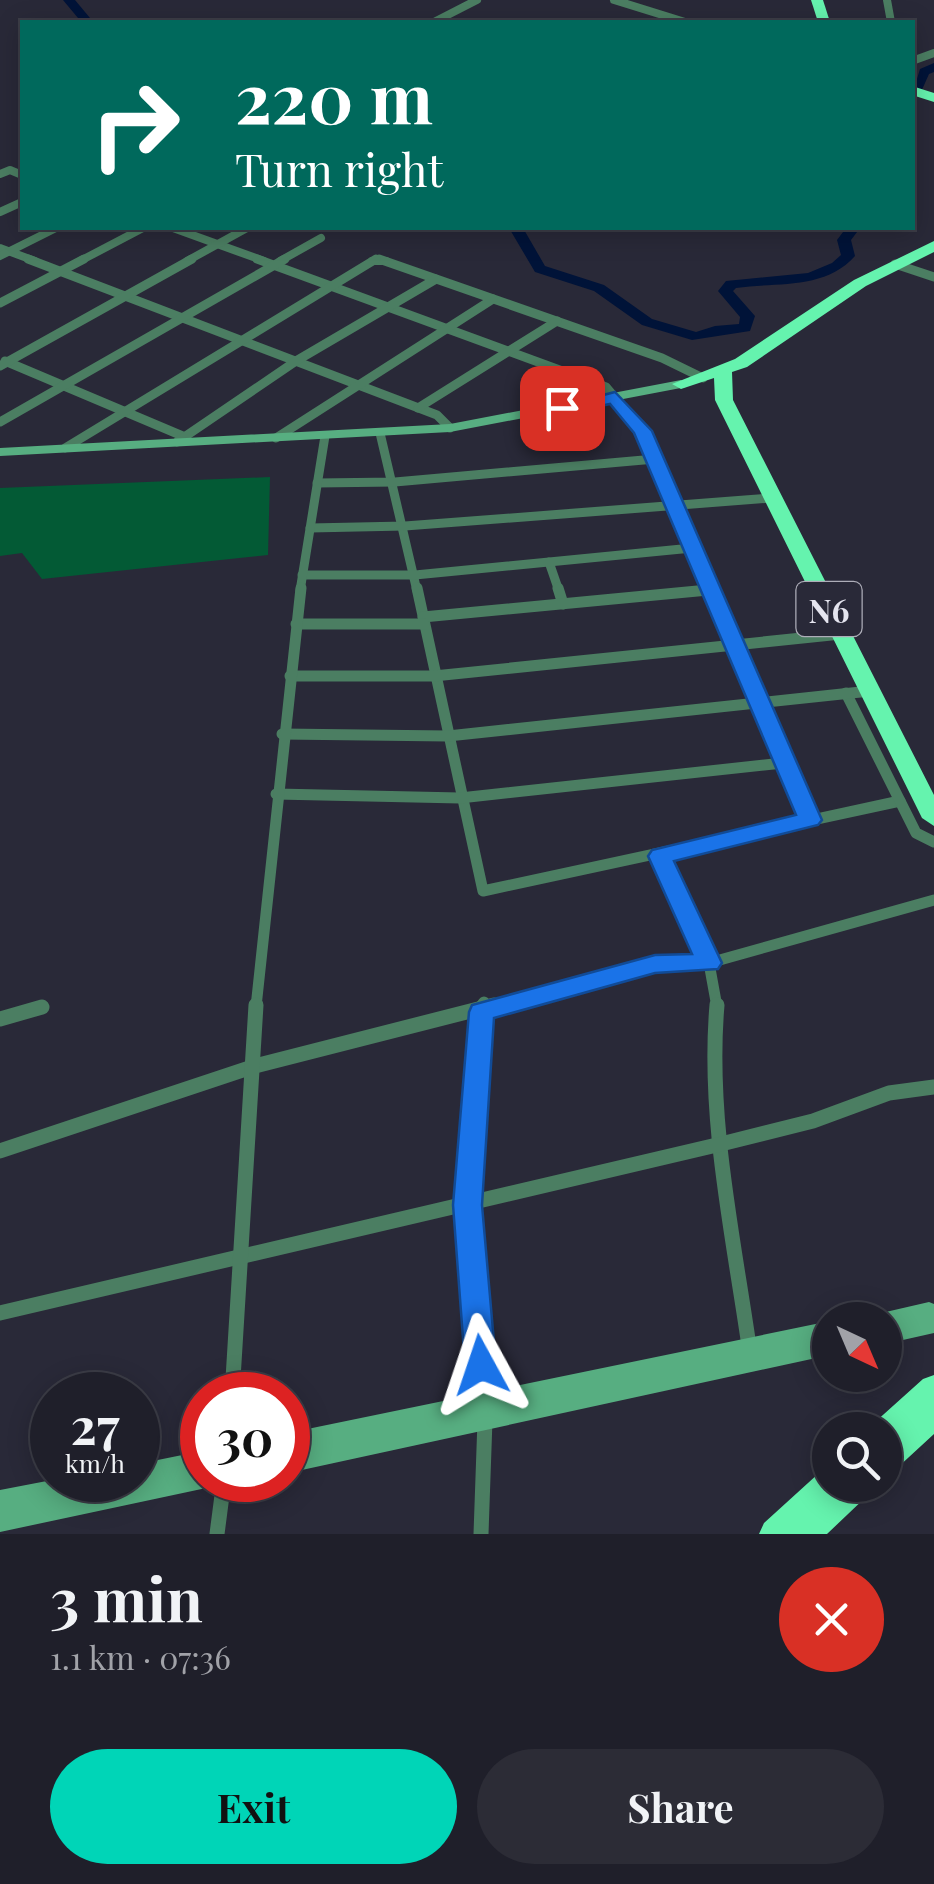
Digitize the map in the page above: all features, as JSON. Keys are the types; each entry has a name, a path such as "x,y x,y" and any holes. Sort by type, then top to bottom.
{"highway":[{"path":"681,384 722,372 779,338 840,294 934,246"},
{"name":"N6","path":"722,372 724,400 934,818"},
{"path":"681,384 724,400"},
{"path":"902,1417 934,1388"},
{"path":"902,1443 934,1414"},
{"path":"775,1534 812,1500"},
{"path":"804,1534 839,1502"}],"main road":[{"path":"0,452 450,428 681,384"},
{"path":"902,1318 934,1311"},
{"path":"902,1330 934,1323"},
{"path":"310,1456 812,1336"},
{"path":"750,1354 812,1347"},
{"path":"310,1440 485,1412"},
{"path":"0,1520 180,1484"},
{"path":"0,1501 30,1495"}],"street":[{"path":"438,20 477,0"},
{"path":"614,0 679,20"},
{"path":"3,252 52,230"},
{"path":"0,303 138,230"},
{"path":"178,230 606,387 643,431 810,820"},
{"path":"2,362 244,230"},
{"path":"0,422 321,238"},
{"path":"3,252 437,415 450,428"},
{"path":"65,448 377,258 662,358 703,378"},
{"path":"895,264 934,277"},
{"path":"2,362 181,440 296,362 436,278"},
{"path":"276,438 493,299"},
{"path":"418,408 557,321"},
{"path":"380,433 406,526 434,676 483,891 660,856 900,801"},
{"path":"234,1372 259,955 302,575 325,436"},
{"path":"317,483 395,482 655,459"},
{"path":"310,528 406,526 772,498"},
{"path":"302,575 415,575 692,548"},
{"path":"549,562 563,604"},
{"path":"296,624 423,621 708,590"},
{"path":"290,676 434,676 842,634"},
{"path":"282,734 448,736 870,691"},
{"path":"846,693 916,832 934,842"},
{"path":"276,794 460,798 783,763"},
{"path":"660,856 709,963 717,1002 714,1050 721,1144 750,1354"},
{"path":"0,1150 255,1066 655,964 709,963 934,900"},
{"path":"481,1534 485,1412 468,1205 483,1006"},
{"path":"0,1019 42,1007"},
{"path":"0,1313 721,1144 814,1121 890,1093 934,1087"},
{"path":"217,1534 221,1502"}],"green space":[{"path":"270,477 268,555 42,579 22,553 0,556 0,488"}],"waterway":[{"path":"69,0 84,20"},
{"path":"917,89 924,72 934,67"},
{"path":"517,230 540,269 599,288 647,322 697,337 715,330 745,328 748,316 725,291 731,284 824,273 848,256 844,240 852,230"}],"route":[{"path":"481,1365 468,1205 482,1012 655,964 709,963 660,856 810,820 643,431 615,398 562,408"}]}
